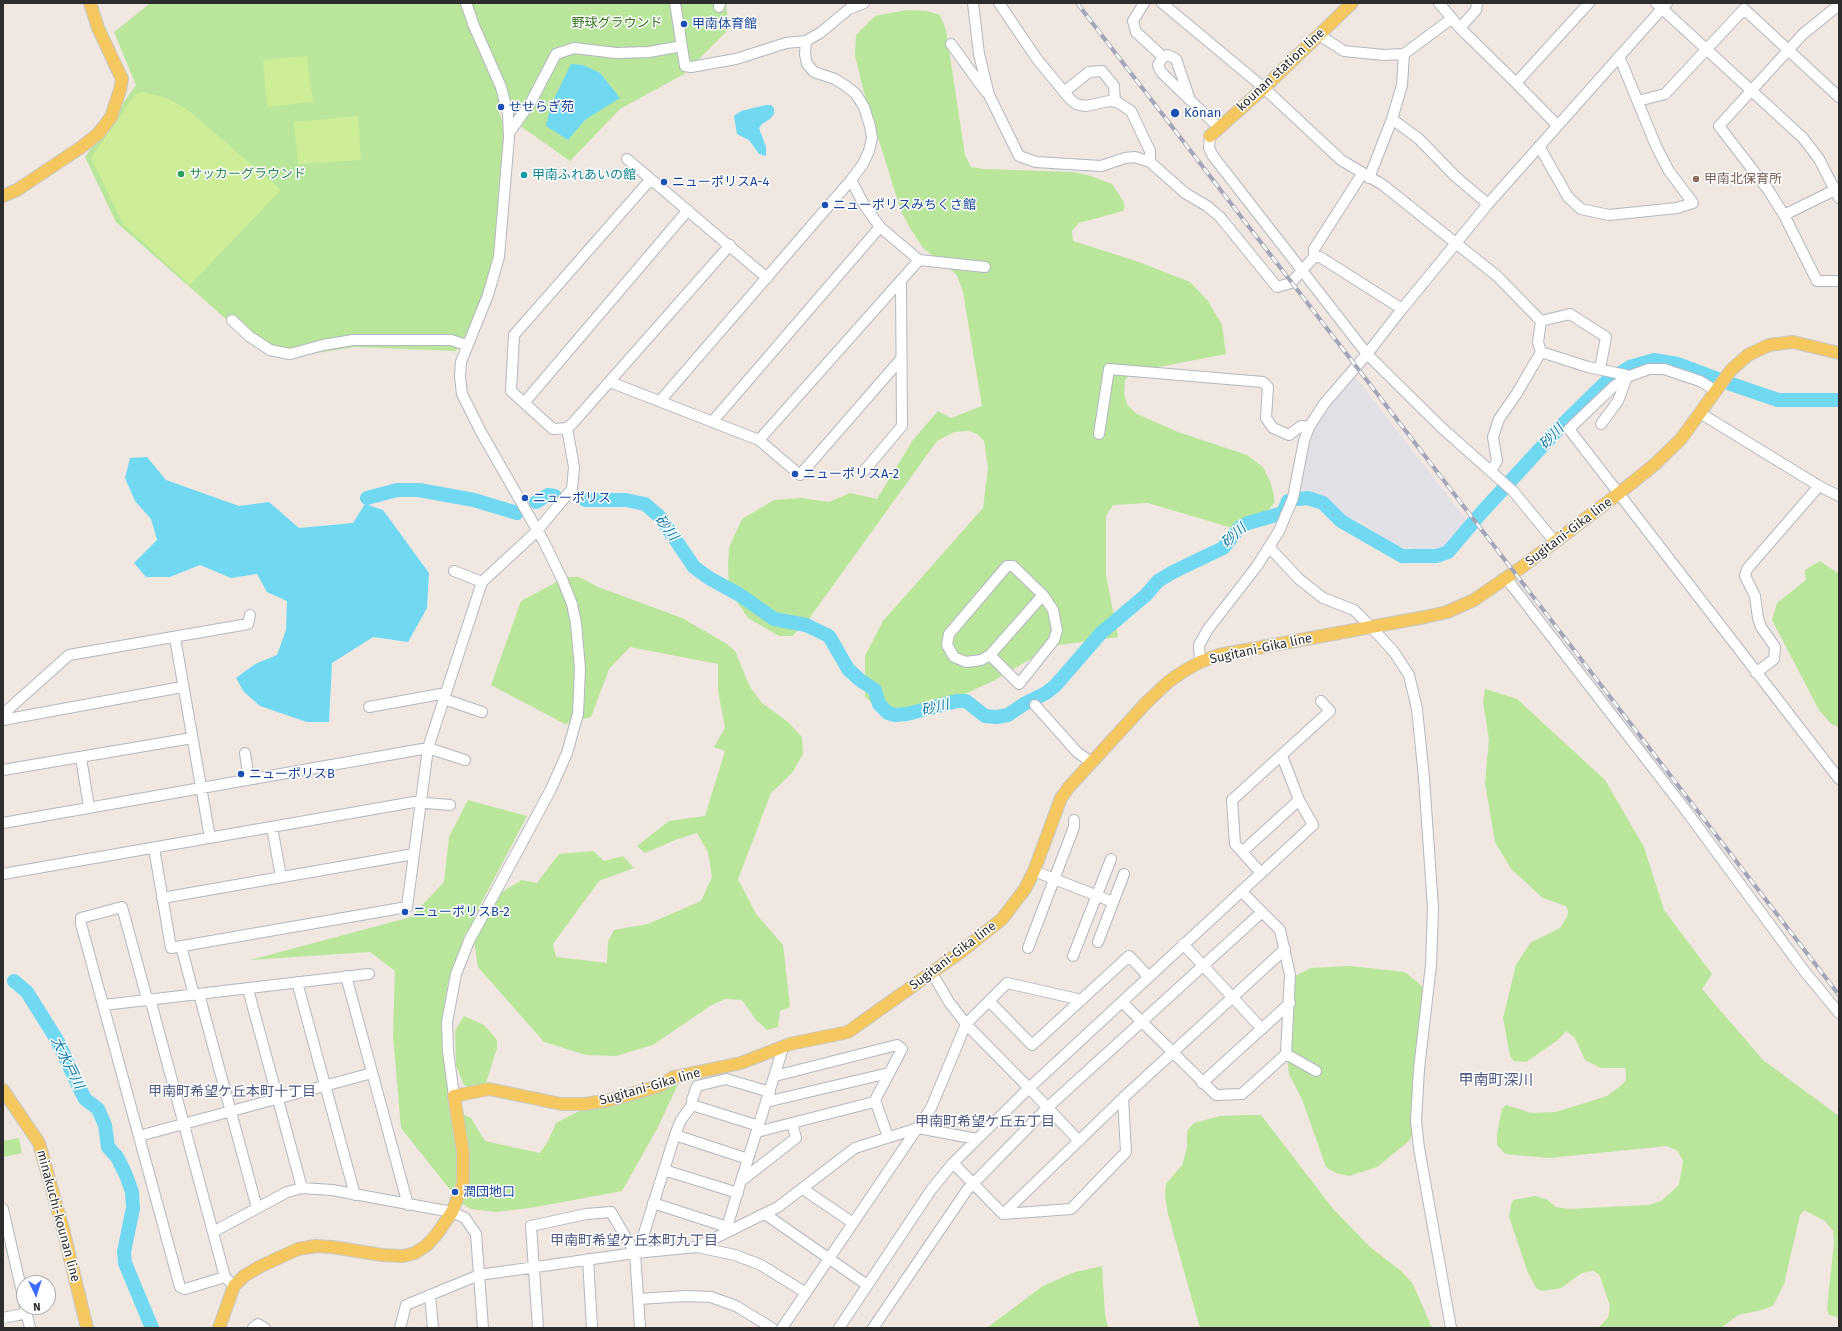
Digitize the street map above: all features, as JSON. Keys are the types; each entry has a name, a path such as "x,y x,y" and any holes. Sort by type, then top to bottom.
{"main road":[{"path":"3,196 17,190 80,148 98,134 111,117 117,102 122,79 98,28 90,3"},
{"name":"kounan station line","path":"1210,136 1264,88 1352,3"},
{"name":"Sugitani-Gika line","path":"454,1096 489,1089 561,1104 592,1103 610,1100 659,1086 674,1077 742,1063 790,1044 848,1032 992,929 1002,919 1025,889 1034,871 1061,798 1091,762 1168,682 1200,662 1219,655 1447,612 1474,600 1555,542 1618,494 1681,439 1720,385 1737,364 1748,356 1761,348 1775,344 1805,344 1839,353"},
{"name":"minakuchi-kounan line","path":"3,1090 39,1143 60,1214 87,1328"},
{"path":"220,1328 234,1286 244,1276 261,1266 298,1249 316,1246 332,1247 382,1255 403,1256 415,1253 422,1249 437,1234 452,1212 463,1184 465,1172 462,1142 454,1096"}],"street":[{"path":"454,1096 448,1051 447,1022 456,974 468,941 550,791 567,753 578,714 580,669 576,623 572,604 562,579 537,531 481,432 462,394 460,377 461,362 466,346 488,295 499,256 509,132 508,114 501,87 474,26 466,3"},
{"path":"675,3 685,66 691,68 736,59 786,43 806,41 849,9 864,3"},
{"path":"973,3 979,54 989,95"},
{"path":"999,3 1037,59 1064,92 1076,104 1086,106 1109,101 1124,105 1131,111 1150,151 1150,162"},
{"path":"1144,3 1133,21 1136,32 1163,57 1168,56 1176,59 1183,76 1189,98"},
{"path":"1162,3 1264,88 1341,160 1365,176 1383,185 1497,276 1541,321"},
{"path":"1439,3 1451,19 1557,125"},
{"path":"1460,28 1476,10 1477,3"},
{"path":"1516,83 1589,3"},
{"path":"1200,662 1200,645 1208,629 1269,547 1279,531 1293,498 1304,441 1309,428 1324,404 1367,354 1488,204 1620,56 1662,5 1706,51 1803,138 1819,159 1838,192 1784,215"},
{"path":"1839,5 1803,34 1719,126 1769,191 1784,215 1817,281 1839,281"},
{"path":"1638,101 1665,94 1744,9 1839,97"},
{"path":"1319,35 1344,51 1384,55 1404,54 1451,19"},
{"path":"660,401 851,180 863,164 869,151 872,138 864,107 856,94 835,79 814,72 807,64 805,54 806,41"},
{"path":"951,44 989,95 1019,156 1036,162 1102,166 1125,158 1135,157 1150,162 1185,193 1207,206 1220,217 1277,287 1291,282 1314,257 1314,249 1365,176 1392,119 1402,86 1404,54"},
{"path":"509,132 530,102 556,54 574,48 616,53 650,52 682,46"},
{"path":"1539,146 1568,197 1581,210 1608,215 1677,208 1693,203 1669,171 1656,146 1620,56"},
{"path":"1163,57 1158,65 1161,72 1220,128"},
{"path":"1064,92 1089,72 1102,71 1114,86 1115,102"},
{"path":"1172,83 1176,83 1183,76"},
{"path":"1392,119 1418,139 1456,177 1488,204"},
{"path":"1210,136 1208,148 1213,156 1367,354 1437,423 1501,480 1555,542"},
{"path":"627,159 767,278"},
{"path":"650,180 514,335 510,391 553,429 567,428 610,382 730,245"},
{"path":"851,180 863,203 880,227 919,260 985,267"},
{"path":"524,403 688,210"},
{"path":"712,422 880,227"},
{"path":"1314,257 1320,257 1402,309"},
{"path":"759,440 919,260"},
{"path":"864,471 902,426 901,282"},
{"path":"1541,321 1570,314 1606,337 1600,369"},
{"path":"232,320 249,336 270,350 290,354 323,345 353,340 451,340 466,346"},
{"path":"1491,471 1497,461 1494,437 1499,419 1517,393 1541,352 1538,342 1541,321"},
{"path":"1541,352 1627,376"},
{"path":"610,382 759,440 800,475 901,359"},
{"path":"1099,434 1109,369 1263,382 1268,387 1266,418 1273,428 1289,435 1301,426 1309,428"},
{"path":"1720,385 1700,381 1664,369 1649,369 1627,376 1614,386 1569,429 1839,779"},
{"path":"1601,424 1618,401 1627,376"},
{"path":"1700,413 1819,486 1839,496"},
{"path":"154,848 171,948 407,907 428,748 482,582 537,531 572,489 574,467 567,428"},
{"path":"1756,673 1774,659 1775,648 1761,627 1758,618 1755,596 1745,576 1747,569 1819,486"},
{"path":"1269,547 1299,579 1323,598 1354,610 1394,652 1409,675 1418,709 1433,908 1431,965 1418,1069 1416,1121 1419,1148 1451,1328"},
{"path":"990,655 1019,684 1054,640 1057,630 1053,610 1043,595 1012,566 1007,566 948,634 947,645 954,656 966,662 974,662 990,655 1043,595"},
{"path":"454,571 482,582"},
{"path":"1506,578 1684,808 1805,972 1839,1013"},
{"path":"3,714 69,655 175,638 248,624 250,615"},
{"path":"175,638 182,687 210,838"},
{"path":"3,720 182,687"},
{"path":"369,707 445,696 482,712"},
{"path":"1260,873 1235,844 1232,800 1330,711 1322,701"},
{"path":"1035,705 1077,752 1091,762"},
{"path":"3,770 192,738"},
{"path":"3,823 428,748 465,760"},
{"path":"245,753 249,779"},
{"path":"839,1328 930,1190 953,1163 1029,1088 1313,825 1299,800 1282,756"},
{"path":"81,758 89,807"},
{"path":"1242,852 1299,800"},
{"path":"3,874 421,801 450,805"},
{"path":"1028,948 1074,827 1074,820"},
{"path":"272,827 281,877"},
{"path":"162,898 414,854"},
{"path":"1073,956 1111,859"},
{"path":"1034,871 1113,902"},
{"path":"1098,942 1124,874"},
{"path":"1122,1002 1216,1096 1242,1094 1286,1054 1290,1003 1290,975 1280,930 1241,891"},
{"path":"225,1277 184,1289 180,1287 82,924 82,918 122,907 152,1006 225,1277 234,1286"},
{"path":"872,1328 940,1228 974,1183 1047,1108 1262,912"},
{"path":"1183,944 1262,1029"},
{"path":"181,946 231,1112 257,1208"},
{"path":"1003,1214 1123,1098 1285,949"},
{"path":"989,1001 1032,1046 1129,956 1149,977"},
{"path":"932,973 949,1002 966,1024 1079,1141"},
{"path":"104,1005 369,974"},
{"path":"346,976 408,1205"},
{"path":"297,982 355,1195"},
{"path":"782,1328 931,1108 966,1024 1007,983 1082,1000"},
{"path":"248,989 302,1188"},
{"path":"1202,1083 1290,1003"},
{"path":"692,1105 758,1129 792,1123 874,1102 902,1048 897,1045 775,1076"},
{"path":"728,1229 741,1181 783,1048"},
{"path":"1286,1054 1316,1071"},
{"path":"766,1102 889,1072"},
{"path":"139,1136 372,1073"},
{"path":"635,1253 639,1249 675,1135 692,1105 692,1100 697,1086 726,1079 770,1092"},
{"path":"1003,1214 1072,1209 1126,1152 1123,1098"},
{"path":"875,1100 888,1137"},
{"path":"741,1181 796,1138 792,1123"},
{"path":"697,1247 728,1229 778,1207 855,1148 918,1128 977,1139"},
{"path":"675,1135 748,1159"},
{"path":"953,1163 1003,1214"},
{"path":"664,1170 738,1193"},
{"path":"213,1232 287,1192 302,1188 315,1188 452,1212 465,1218 476,1234 483,1328"},
{"path":"803,1189 853,1223"},
{"path":"653,1203 728,1229"},
{"path":"3,1209 18,1275"},
{"path":"538,1328 531,1226 586,1214 611,1212 635,1253 640,1328"},
{"path":"765,1214 867,1284"},
{"path":"400,1328 406,1305 479,1275 588,1259 697,1247 735,1254 751,1260 806,1292"},
{"path":"588,1259 592,1328"},
{"path":"430,1295 433,1328"},
{"path":"638,1299 686,1296 711,1297 736,1306 772,1328"},
{"path":"3,1318 16,1313"},
{"path":"27,1315 30,1328"},
{"path":"253,1328 258,1324 265,1328"}],"shaded area":[{"path":"1353,374 1467,521 1444,547 1431,552 1392,545 1362,522 1343,516 1323,496 1298,490 1308,439 1319,414"}],"green space":[{"name":"野球グラウンド","path":"151,3 726,3 729,29 684,74 620,109 570,161 498,110 505,127 495,254 484,296 467,336 456,351 355,347 298,356 270,354 235,327 116,222 85,157 136,85 114,32"},
{"path":"907,10 927,11 940,15 946,30 965,155 971,167 984,169 1073,172 1091,176 1112,184 1125,206 1123,211 1079,223 1072,231 1073,241 1139,262 1190,282 1208,301 1222,325 1226,354 1133,372 1125,380 1124,393 1127,405 1137,414 1178,432 1247,455 1263,467 1271,484 1275,501 1263,519 1251,529 1239,530 1148,503 1113,505 1106,516 1106,575 1118,637 1059,645 1034,657 993,681 930,710 898,712 875,706 865,696 865,656 883,621 983,508 988,468 984,441 977,434 969,431 954,432 937,441 806,623 792,636 779,636 748,618 729,590 728,567 729,547 742,519 774,500 801,498 829,502 850,493 877,499 913,440 938,411 951,418 982,406 963,292 957,275 923,248 901,211 864,93 855,55 856,35 875,16"},
{"path":"307,56 313,102 267,107 263,60"},
{"name":"サッカーグラウンド","path":"143,92 167,98 188,110 281,190 190,285 123,224 91,158 135,94"},
{"path":"358,116 361,160 298,164 294,122"},
{"path":"1820,561 1839,574 1839,727 1831,724 1819,710 1772,620 1777,603 1806,580 1805,570"},
{"path":"566,577 579,577 598,587 682,618 727,644 735,651 750,687 762,703 788,722 802,737 803,754 792,773 771,793 738,879 756,914 783,945 790,1007 780,1011 778,1027 767,1030 756,1020 742,1000 725,999 710,1006 653,1045 616,1056 586,1055 544,1042 478,967 474,941 466,932 448,982 441,1027 453,1109 471,1118 485,1141 540,1153 548,1141 556,1123 583,1109 639,1098 681,1078 657,1129 622,1191 530,1208 496,1212 471,1209 461,1203 401,1128 393,1036 395,971 370,952 250,960 411,917 444,882 449,837 468,800 527,816 474,917 485,922 502,892 522,880 537,883 559,854 593,851 604,861 623,856 634,868 599,881 553,944 556,957 607,963 608,941 614,930 648,924 701,901 712,877 708,852 697,833 675,840 645,853 637,846 669,821 705,816 725,751 714,747 725,728 718,690 718,664 630,647 609,669 591,717 565,724 491,685 521,601"},
{"path":"1485,689 1517,699 1605,780 1644,847 1664,910 1712,974 1702,989 1763,1060 1839,1116 1839,1318 1829,1315 1827,1309 1834,1242 1833,1231 1825,1221 1804,1210 1800,1215 1784,1284 1773,1306 1738,1315 1721,1328 1598,1328 1608,1318 1610,1306 1599,1274 1593,1271 1582,1273 1561,1288 1543,1291 1537,1289 1528,1273 1509,1217 1513,1200 1535,1196 1546,1199 1556,1207 1569,1209 1649,1205 1661,1201 1679,1185 1683,1161 1678,1151 1667,1146 1549,1158 1505,1154 1497,1145 1497,1133 1502,1109 1506,1105 1531,1113 1556,1112 1607,1096 1623,1084 1626,1079 1626,1073 1625,1068 1601,1068 1585,1060 1575,1038 1566,1031 1558,1040 1526,1062 1514,1061 1510,1056 1503,1018 1516,965 1530,943 1560,928 1567,917 1568,911 1566,906 1543,898 1511,869 1495,842 1485,783 1489,739 1483,702"},
{"path":"1350,966 1405,972 1422,986 1429,1006 1416,1128 1409,1141 1377,1167 1349,1176 1336,1173 1326,1167 1302,1099 1289,1074 1282,1016 1283,996 1289,979 1311,968"},
{"path":"464,1016 484,1025 497,1040 497,1048 486,1083 471,1088 464,1085 456,1066 455,1031"},
{"path":"1261,1115 1334,1210 1370,1247 1401,1271 1413,1284 1432,1328 1200,1328 1168,1214 1165,1196 1166,1184 1182,1165 1187,1148 1187,1131 1194,1123 1220,1116"},
{"path":"19,1138 22,1153 3,1157 3,1141"},
{"path":"1102,1266 1105,1314 1108,1328 988,1327 1043,1286 1072,1273"}],"water":[{"path":"571,64 583,65 600,73 620,98 585,120 568,140 546,126 551,105"},
{"path":"771,105 774,108 774,114 759,128 766,147 766,156 759,154 749,140 737,134 734,116 741,111"},
{"path":"147,457 166,480 239,506 269,502 299,528 353,523 365,504 383,510 429,573 427,608 408,642 373,637 332,663 329,722 307,722 260,706 244,692 236,678 255,664 277,655 286,630 287,601 267,592 257,574 231,578 200,565 170,577 146,577 134,563 157,540 151,519 135,501 125,478 130,458"}],"waterway":[{"name":"砂川","path":"1298,499 1308,498 1323,503 1341,521 1402,556 1437,556 1448,552 1482,512 1561,426 1607,381 1630,367 1654,360 1678,364 1778,400 1839,400"},
{"name":"砂川","path":"367,498 397,490 419,490 474,500 517,513"},
{"name":"砂川","path":"536,502 548,495 555,496"},
{"name":"砂川","path":"585,500 626,500 645,504 660,517 694,567 709,578 740,595 774,619 806,625 829,636 848,669 860,680 875,690 879,704 888,713 895,715 907,714 957,701 966,701 985,716 997,717 1008,715 1024,704 1046,693 1055,686 1101,633 1146,595 1158,581 1173,572 1223,548 1240,527 1248,523 1283,513 1288,501"},
{"name":"大水戸川","path":"14,981 27,992 57,1040 85,1099 98,1109 105,1125 108,1147 117,1157 126,1175 132,1192 133,1208 124,1252 125,1263 152,1328"}],"railway":[{"path":"1077,3 1839,995"}],"place":[{"name":"甲南体育館","path":"684,24"},
{"name":"せせらぎ苑","path":"501,107"},
{"name":"Kōnan","path":"1175,113"},
{"name":"サッカーグラウンド","path":"181,174"},
{"name":"甲南ふれあいの館","path":"524,175"},
{"name":"甲南北保育所","path":"1696,179"},
{"name":"ニューポリスA-4","path":"664,182"},
{"name":"ニューポリスみちくさ館","path":"825,205"},
{"name":"ニューポリスA-2","path":"795,474"},
{"name":"ニューポリス","path":"525,498"},
{"name":"ニューポリスB","path":"241,774"},
{"name":"ニューポリスB-2","path":"405,912"},
{"name":"潤団地口","path":"455,1192"}],"district":[{"name":"甲南町深川","path":"1496,1081"},
{"name":"甲南町希望ケ丘本町十丁目","path":"232,1092"},
{"name":"甲南町希望ケ丘五丁目","path":"985,1122"},
{"name":"甲南町希望ケ丘本町九丁目","path":"634,1241"}]}
